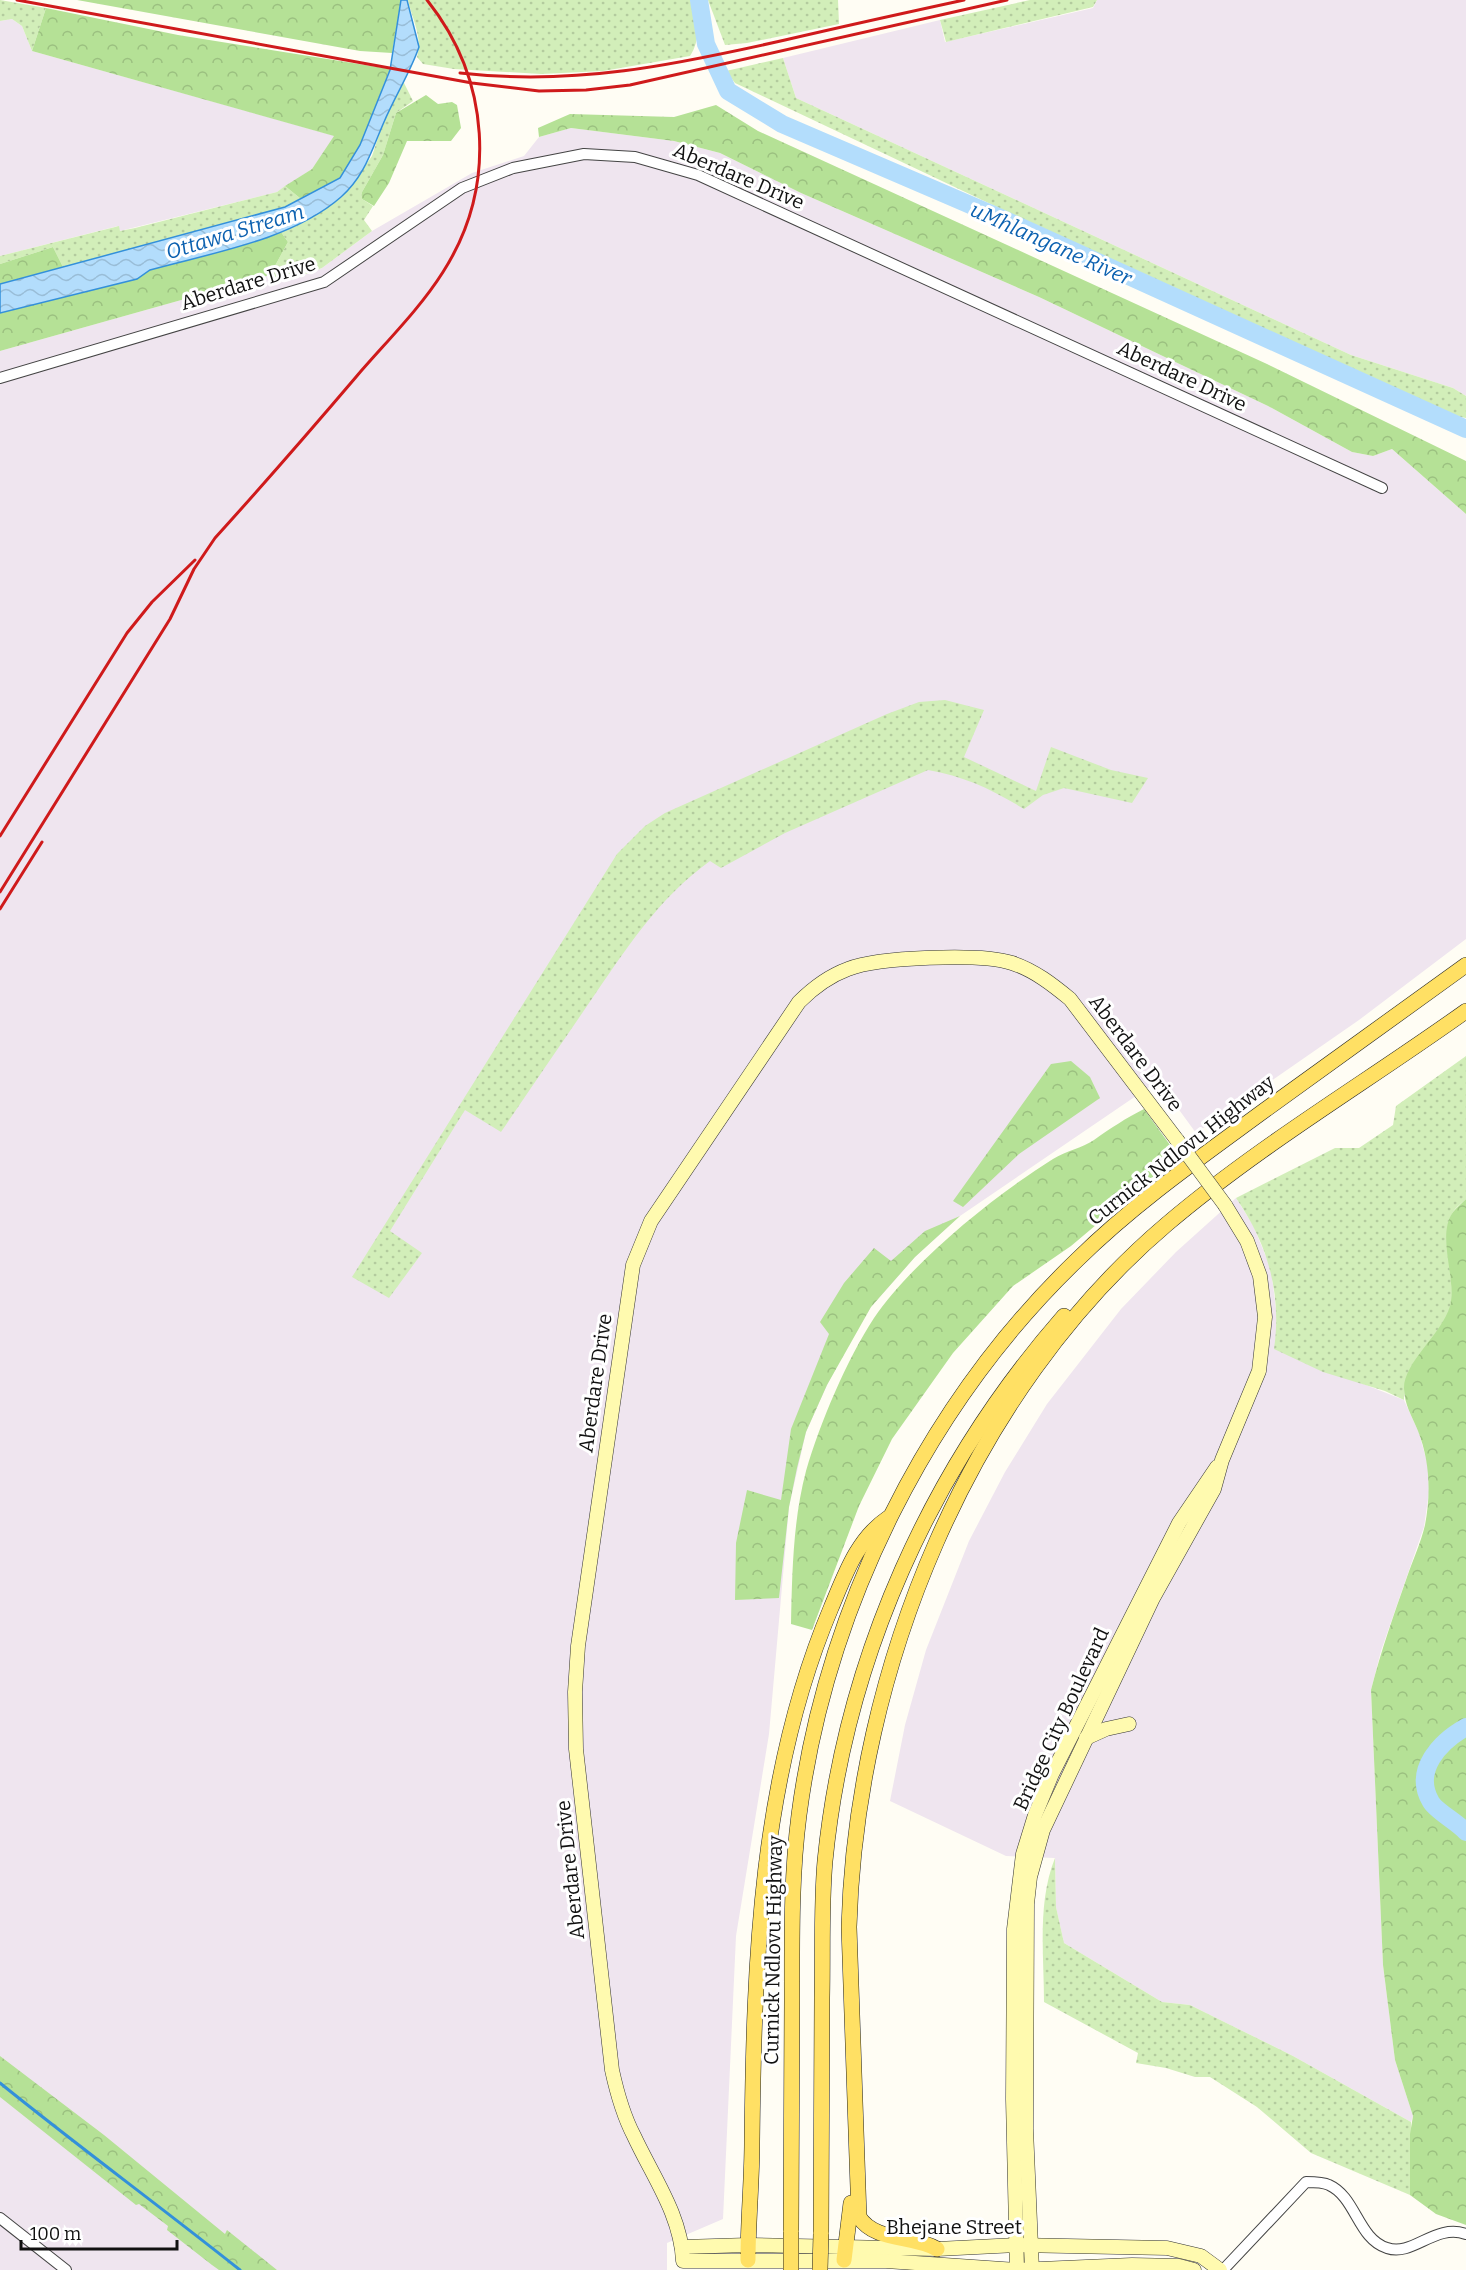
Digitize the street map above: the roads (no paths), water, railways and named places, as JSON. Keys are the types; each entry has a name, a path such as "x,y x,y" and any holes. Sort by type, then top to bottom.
{"main road":[{"name":"Curnick Ndlovu Highway","path":"791,2270 792,1889 799,1811 812,1737 836,1648 866,1569 893,1514 977,1374 1039,1299 1079,1258 1138,1205 1466,965"},
{"name":"Curnick Ndlovu Highway","path":"820,2270 823,1899 836,1774 857,1690 880,1620 929,1516 976,1432 1019,1370 1069,1309 1134,1243 1211,1178 1466,1000"},
{"path":"937,2248 923,2240 876,2232 859,2217 849,1927 850,1880 867,1757 889,1672 931,1554 960,1492 1032,1373 1075,1316 1143,1246 1229,1174 1466,1011"},
{"path":"748,2252 752,2196 756,1977 771,1825 785,1745 800,1690 846,1571 871,1532 893,1514"},
{"path":"844,2253 856,2167"}],"street":[{"name":"Aberdare Drive","path":"0,378 324,282 462,188 489,176 584,154 635,158 698,175 1382,488"},
{"name":"Aberdare Drive","path":"682,2259 665,2197 622,2110 612,2070 576,1749 575,1692 578,1646 627,1294 642,1241 671,1190 799,1002 833,976 849,968 870,963 984,958 1012,963 1032,972 1064,994 1083,1013 1177,1140"},
{"name":"Bridge City Boulevard","path":"1019,2018 1030,1877 1043,1830 1222,1460 1259,1371 1265,1317 1260,1276 1253,1255 1225,1205 1177,1140"},
{"name":"Bridge City Boulevard","path":"1017,2270 1023,2246 1019,2018 1014,1929 1017,1884 1035,1815 1052,1774 1179,1523 1208,1486"},
{"path":"1086,1738 1106,1729 1129,1724"},
{"path":"1221,2270 1306,2182 1328,2184 1338,2192 1370,2238 1387,2248 1401,2249 1446,2232 1466,2234"},
{"path":"0,2218 66,2270"},
{"name":"Bridge City Boulevard","path":"1023,2246 1032,2270"},
{"name":"Bhejane Street","path":"682,2259 748,2252 844,2253 1023,2246 1184,2250 1201,2256 1221,2270"},
{"name":"Bhejane Street","path":"844,2253 1017,2270 1132,2265 1179,2266 1194,2270"}],"water":[{"name":"Ottawa Stream","path":"401,0 407,0 419,47 367,162 356,180 341,197 321,212 275,235 150,270 137,279 0,313 0,284 285,207 340,178 360,145 390,70"}],"waterway":[{"name":"uMhlangane River","path":"699,0 706,44 728,91 782,124 1003,219 1466,429"},
{"name":"uMhlangane River","path":"1466,1727 1439,1748 1427,1768 1425,1779 1426,1790 1431,1802 1466,1832"},
{"path":"0,2083 240,2270"}],"railway":[{"path":"17,0 472,83 539,91 586,90 630,85 1007,0"},
{"path":"0,892 170,619 194,569 215,538 413,313 434,286 461,239 473,204 479,169 479,133 474,98 464,64 448,31 427,0"},
{"path":"460,73 544,77 624,71 704,58 964,0"},
{"path":"0,836 127,633 152,602 195,560"},
{"path":"0,909 42,842"}]}
